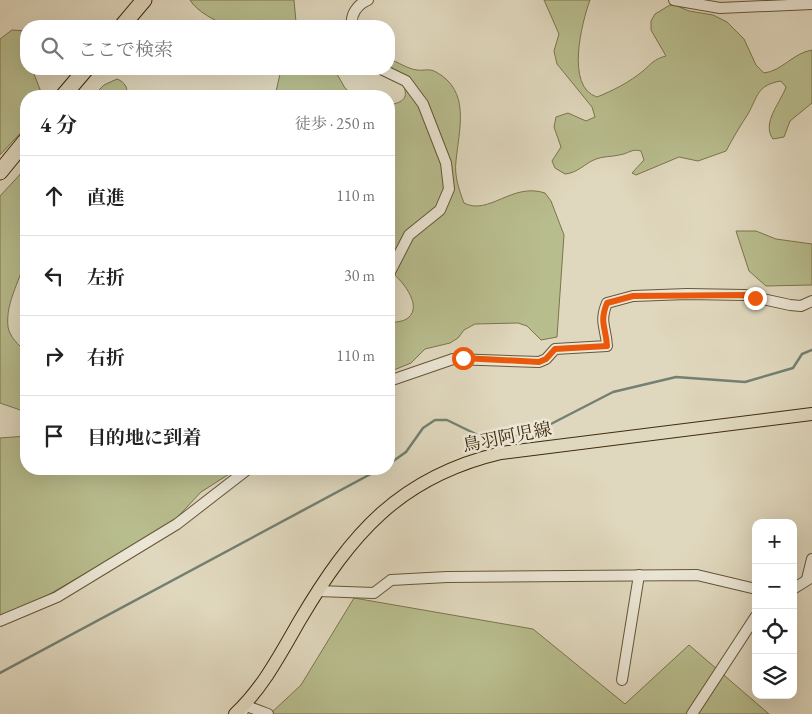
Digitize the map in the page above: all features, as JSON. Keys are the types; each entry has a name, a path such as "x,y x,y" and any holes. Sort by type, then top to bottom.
{"highway":[{"path":"127,20 144,0"},
{"path":"68,90 81,75"},
{"path":"0,172 20,147"}],"main road":[{"name":"鳥羽阿児線","path":"235,714 244,710 346,551 382,511 428,480 463,463 510,451 812,414"}],"street":[{"path":"353,20 359,4 368,0"},
{"path":"674,0 720,8 812,4"},
{"path":"394,75 406,81 423,104 446,164 449,189 440,210 409,235 395,262"},
{"path":"395,379 453,359 539,362 546,359 555,349 607,346 602,326 602,314 607,303 633,296 745,295 801,306 812,300"},
{"path":"0,620 57,597 177,524 240,475"},
{"path":"797,586 809,578 812,559"},
{"path":"318,592 374,593 391,580 639,575 697,575 752,588"},
{"path":"622,680 639,575"},
{"path":"692,714 752,622"},
{"path":"244,710 268,714"}],"green space":[{"path":"190,0 294,0 296,20 215,20"},
{"path":"544,0 590,0 580,38 579,68 581,81 587,91 597,97 627,82 656,60 666,56 651,30 651,21 655,14 670,5 675,5 689,11 713,15 727,22 744,39 756,65 764,73 770,72 799,55 812,50 812,103 790,121 784,137 773,139 769,126 773,113 786,87 781,81 773,83 767,85 759,92 726,151 698,161 679,157 636,175 632,173 644,160 641,151 635,150 596,159 574,172 565,174 555,168 552,161 561,147 554,127 556,117 568,113 586,121 595,117 592,107 557,64 554,51 559,34"},
{"path":"12,30 20,31 20,75 34,75 40,90 20,90 20,133 0,155 0,39"},
{"path":"395,62 414,69 436,72 447,80 454,89 460,112 456,177 464,203 473,206 483,205 511,195 533,191 545,193 551,201 564,235 557,337 541,340 527,326 518,323 475,324 464,330 458,338 450,343 425,349 411,363 395,370 395,322 408,318 412,313 413,306 409,292 395,275 395,103 400,102 405,97 403,85 395,72"},
{"path":"280,75 337,75 347,90 276,90"},
{"path":"117,79 126,86 127,90 99,90 104,85"},
{"path":"20,174 20,276 9,308 8,327 12,337 20,346 20,410 0,403 0,196"},
{"path":"736,231 756,231 776,239 812,244 812,285 766,286 749,271"},
{"path":"20,436 20,475 228,475 201,492 171,524 29,606 0,615 0,438"},
{"path":"354,598 533,629 625,704 689,645 769,714 270,714 301,685"}],"waterway":[{"path":"395,460 406,452 423,428 435,420 447,420 484,438 509,437 545,427 613,392 676,377 745,382 793,368 802,354 812,350"},
{"path":"0,673 369,475"}],"route":[{"path":"463,358 539,362 546,359 555,349 607,346 602,326 602,314 607,303 616,299 633,296 686,294 745,295 755,298"}]}
